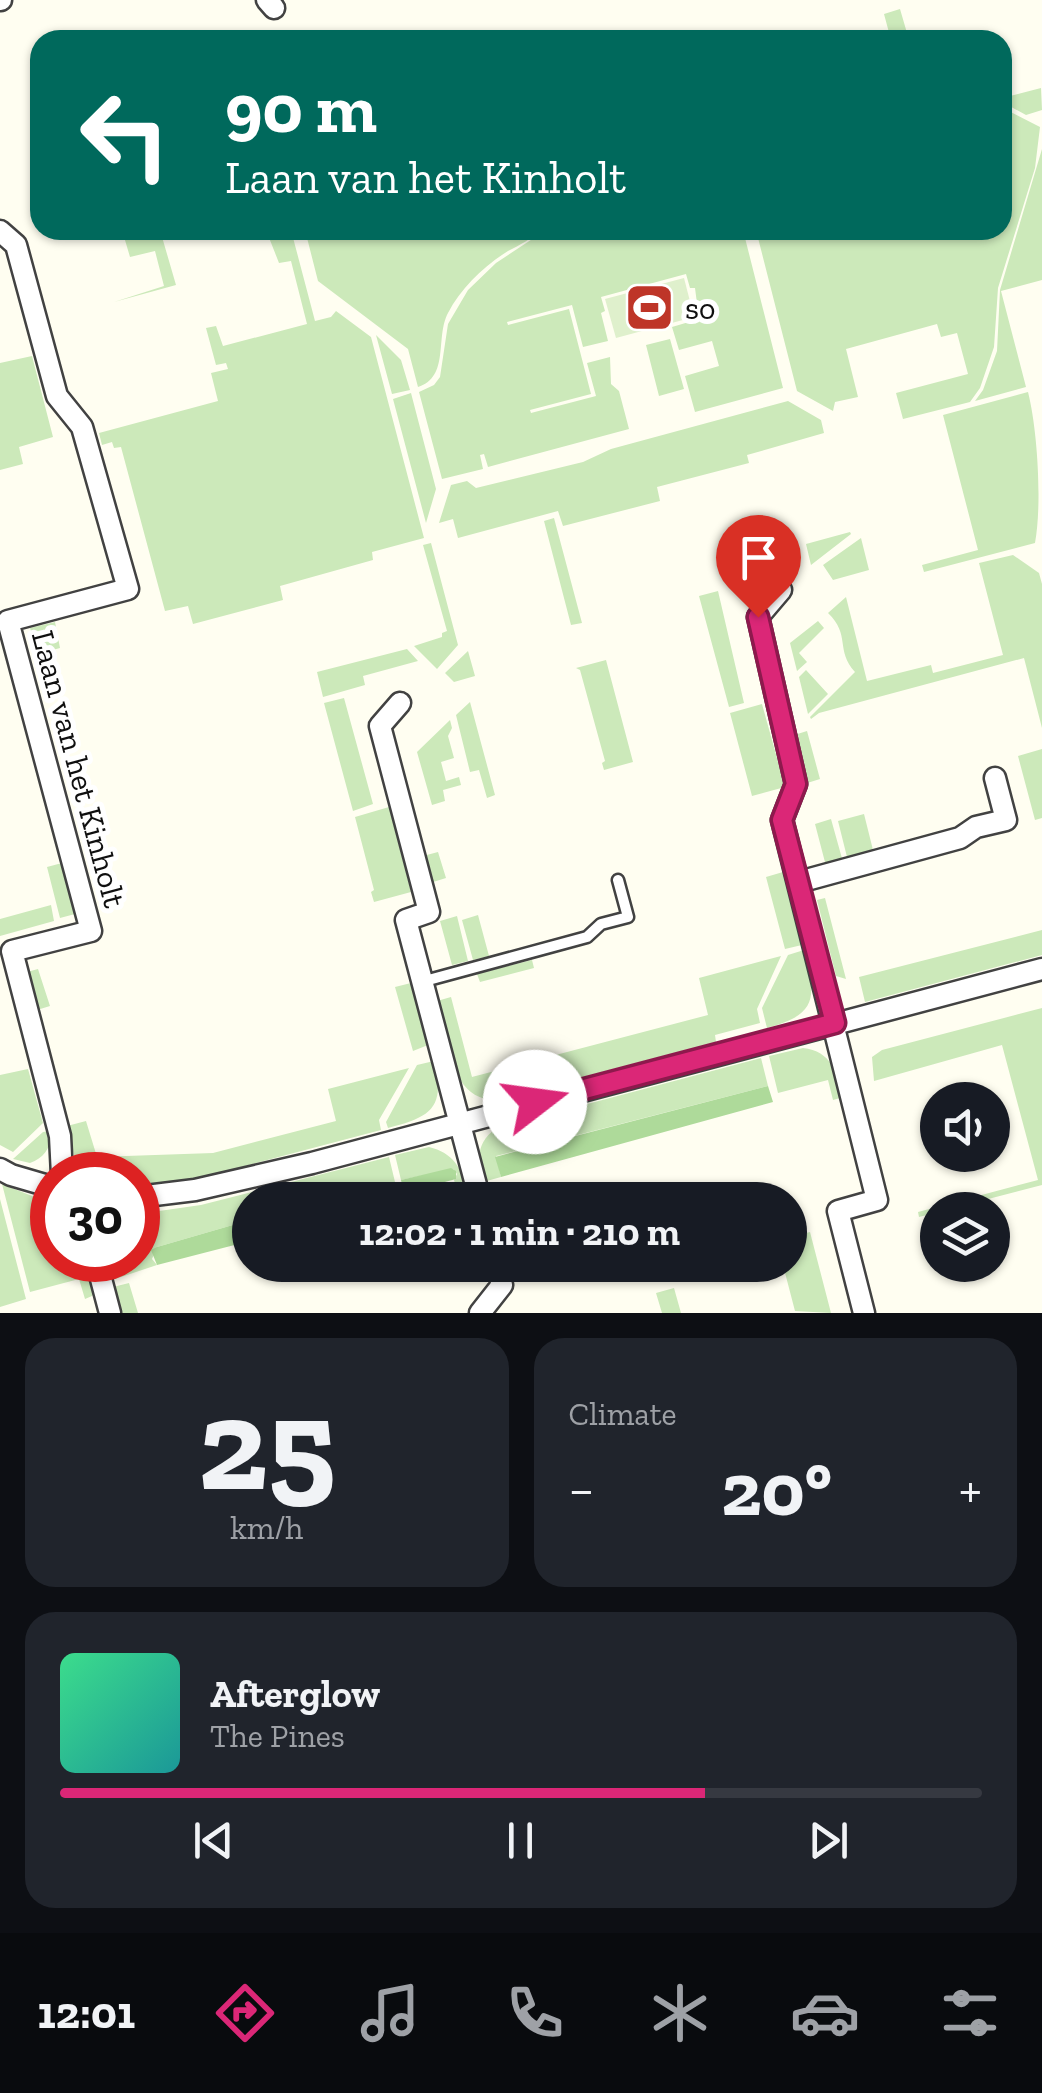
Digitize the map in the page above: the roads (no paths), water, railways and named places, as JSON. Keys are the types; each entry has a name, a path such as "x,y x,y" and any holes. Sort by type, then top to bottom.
{"street":[{"name":"Laan van het Kinholt","path":"8,238 57,396 82,427 128,589 8,621 6,640 91,930 12,951 61,1152"},
{"path":"781,590 758,617 796,784 782,820 877,1200 838,1211 864,1313"},
{"path":"400,703 380,726 429,912 406,920 475,1182"},
{"path":"799,882 960,838 976,827 1006,820 995,778"},
{"path":"160,1194 234,1180 1042,969"},
{"path":"0,1169 30,1181"},
{"path":"102,1282 110,1313"},
{"path":"480,1313 501,1282"}],"lane":[{"path":"421,982 587,937 601,924 628,917 618,880"}],"place":[{"name":"so","path":"650,308"}]}
